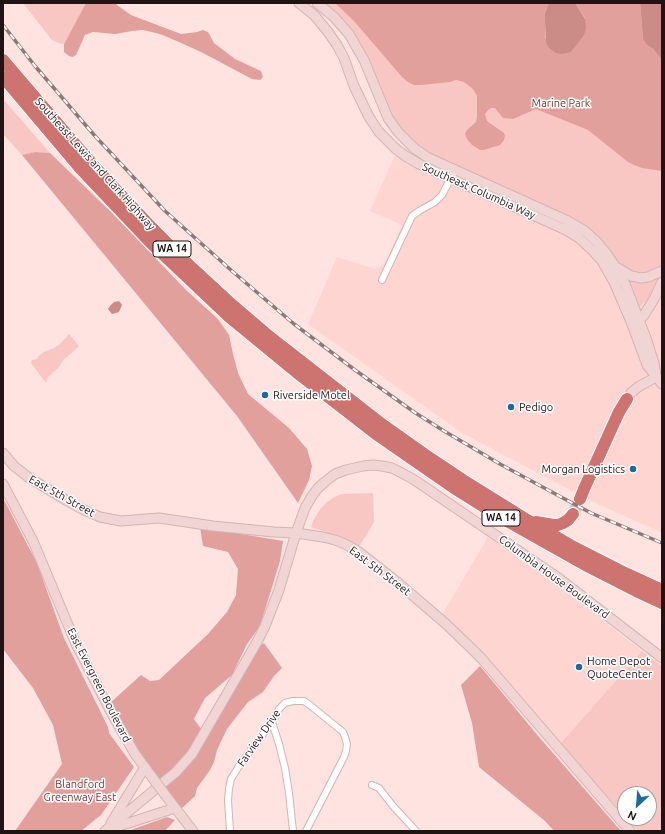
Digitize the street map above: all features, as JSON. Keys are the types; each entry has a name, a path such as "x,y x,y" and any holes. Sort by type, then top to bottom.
{"highway":[{"name":"Southeast Lewis and Clark Highway","path":"3,60 123,198 191,267 270,337 383,425 463,480 570,545 662,590"},
{"name":"Southeast Lewis and Clark Highway","path":"3,77 79,167 116,207 153,245 227,315 264,346 376,434 450,485 500,517 589,567 662,603"},
{"path":"3,85 44,126"},
{"path":"580,499 626,399"},
{"path":"529,521 558,525 563,524 573,514"}],"street":[{"name":"Southeast Columbia Way","path":"299,3 315,16 337,45 369,117 379,132 396,149 407,157 453,174 529,208 566,220 584,232 597,242 616,266 625,284 635,322"},
{"name":"Southeast Columbia Way","path":"317,3 334,17 349,34 364,60 388,118 398,132 414,148 453,174"},
{"path":"382,280 412,216 435,202 442,195 453,174"},
{"name":"Southeast Columbia Way","path":"529,208 579,238 602,261 635,322 654,363 659,381"},
{"path":"616,266 631,276 641,278 648,277 662,270"},
{"path":"635,322 644,315 649,308 662,282"},
{"path":"626,399 638,387 659,381"},
{"name":"East 5th Street","path":"3,453 14,466 28,477 64,499 100,517 121,521 159,518 213,526 296,533 336,540 359,552 446,624 482,659 630,831"},
{"name":"Columbia House Boulevard","path":"106,830 176,772 192,754 265,626 277,596 296,533 312,496 326,481 336,474 346,470 373,465 392,468 413,479 560,579 662,658"},
{"name":"East Evergreen Boulevard","path":"3,484 33,541 76,644 112,714 135,754 193,831"},
{"name":"Farview Drive","path":"230,831 228,800 231,779 272,722 279,709 285,703 293,701 304,701 311,706 342,732 347,744 344,757 306,831"},
{"path":"272,722 285,768 293,831"},
{"path":"106,830 145,767"},
{"path":"372,785 379,788 416,831"},
{"path":"106,830 175,808"}],"shaded area":[{"path":"549,3 575,3 585,19 586,28 584,35 571,52 562,54 556,53 549,48 546,43 545,13"},
{"path":"640,3 662,3 662,60 643,39"},
{"path":"396,153 445,180 452,164 599,239 621,265 638,306 644,304 662,270 662,533 589,500 462,433 308,324 337,257 375,269 382,266 386,260 402,225 370,211"},
{"path":"119,301 122,305 119,312 112,314 108,309 114,302"},
{"path":"488,537 555,583 642,651 560,744 509,683 471,642 442,615"}],"green space":[{"path":"23,3 86,3 64,44 52,40"},
{"path":"86,3 116,3 131,15 181,34 203,30 208,32 214,43 235,59 261,71 263,77 260,80 252,79 179,42 160,34 143,30 115,34 93,32 85,35 76,55 73,57 69,56 64,52 64,44"},
{"name":"Marine Park","path":"324,3 640,3 643,39 662,60 662,270 648,299 641,306 638,306 621,265 599,239 425,151 402,132 389,114 379,87"},
{"path":"335,3 549,3 545,13 545,38 571,52 578,41 585,18 575,3 640,3 643,39 662,60 662,171 642,168 634,165 628,162 588,130 536,109 513,119 503,118 495,108 488,110 485,114 487,121 504,133 505,136 500,145 480,150 472,145 465,134 467,130 476,122 477,117 477,96 473,89 464,82 456,80 421,85 414,85 408,82 354,21"},
{"path":"3,99 50,153 35,152 22,155 3,134"},
{"path":"35,152 50,153 111,212 186,290 218,319 229,335 238,373 248,394 289,428 307,449 312,466 309,480 298,503 237,416 22,155"},
{"path":"69,334 79,346 64,359 59,367 48,377 46,383 31,363 32,360 37,359 44,352 60,344"},
{"path":"373,493 374,522 359,547 348,540 311,527 321,508 334,497 342,494"},
{"name":"Blandford Greenway East","path":"3,498 37,563 64,638 108,727 109,733 134,767 101,815 81,831 15,831 62,764 53,725 33,688 3,649"},
{"path":"200,527 283,541 280,561 260,626 247,644 232,675 205,698 194,719 201,729 185,756 175,765 160,784 133,743 110,703 141,675 150,681 159,680 208,634 227,612 236,595 238,569 228,552 203,546"},
{"path":"264,643 282,668 274,676 263,692 248,702 227,729 217,750 214,762 197,788 195,796 180,810 165,788 174,777 260,646"},
{"path":"642,651 662,666 662,831 638,831 634,826 657,826 657,786 617,786 617,807 560,744"},
{"path":"480,666 539,737 621,831 554,831 545,821 479,767 472,723 461,685"},
{"path":"167,817 175,820 165,831 128,831"}],"tunnel":[{"path":"573,514 580,499"}],"railway":[{"path":"3,25 35,66 95,136 165,211 294,324 355,370 414,412 444,431 500,464 591,513 662,543"}],"place":[{"name":"Riverside Motel","path":"265,395"},
{"name":"Pedigo","path":"511,407"},
{"name":"Morgan Logistics","path":"633,469"},
{"name":"Home Depot QuoteCenter","path":"579,667"}]}
